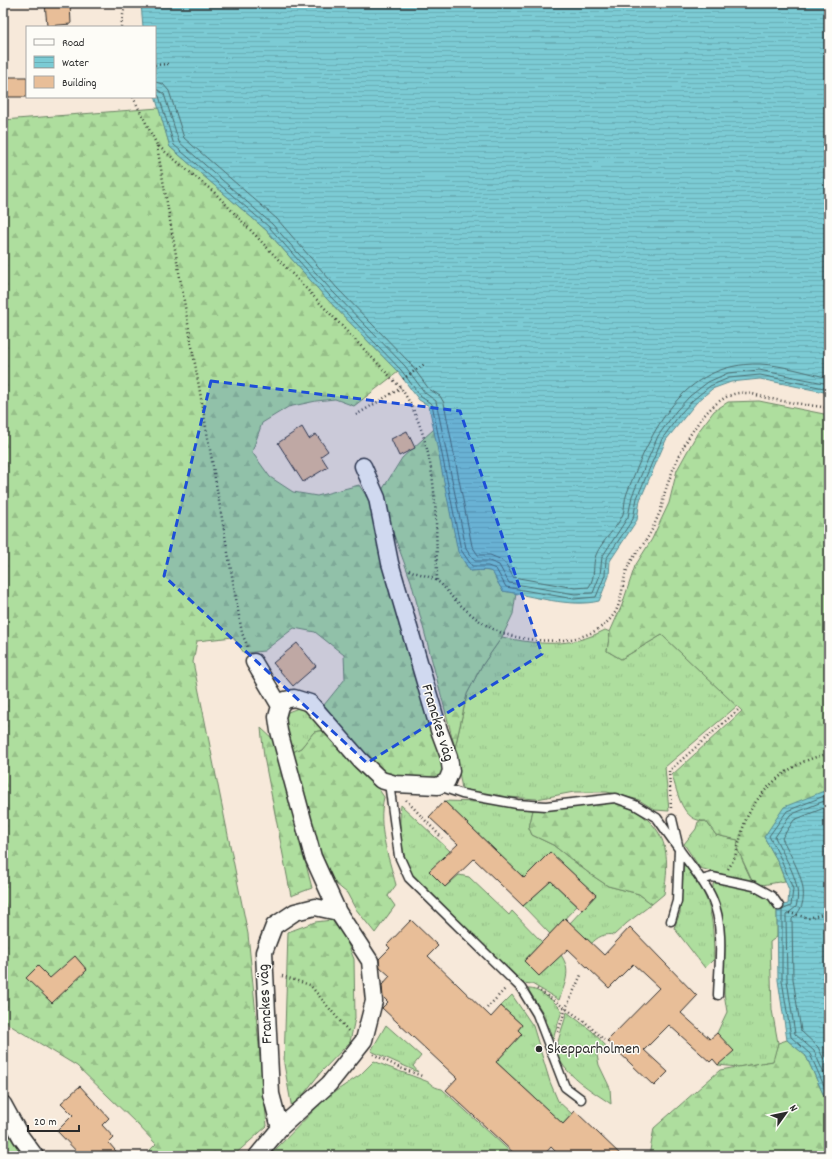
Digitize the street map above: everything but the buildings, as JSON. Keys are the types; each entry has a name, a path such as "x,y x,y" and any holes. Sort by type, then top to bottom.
{"street":[{"name":"Franckes väg","path":"363,466 377,498 390,563 439,730 450,757 451,771 447,781 438,786 389,783"},
{"path":"254,662 280,706"},
{"path":"257,1156 280,1128 329,1084 364,1040 374,1001 370,961 338,912 313,856 279,730 277,717 280,706 285,700 294,698 310,703 360,760 381,780 389,783"},
{"name":"Franckes väg","path":"280,1128 271,1094 264,952 274,926 295,912 315,907 338,912"},
{"path":"3,1104 21,1137 35,1156"}],"lane":[{"path":"389,783 399,856 409,878 521,988 537,1014 565,1087 581,1099"},
{"path":"438,786 462,794 517,804 546,806 614,798 635,805 657,818 712,898 718,926 718,995"},
{"path":"670,922 677,901 679,849 672,819"},
{"path":"701,880 712,877 721,878 762,889 772,896 779,906"}],"path":[{"path":"121,26 125,3"},
{"path":"156,65 168,64"},
{"path":"134,98 157,145 242,633 254,662"},
{"path":"157,145 215,193 402,388 413,406 429,455 435,490 437,581"},
{"path":"403,379 426,363"},
{"path":"356,415 402,388"},
{"path":"390,563 437,581 472,617 491,628 510,636 528,639 552,640 590,634 609,620 617,610 628,568 655,523 663,504 665,490 678,459 690,435 714,406 723,398 743,392 772,399 829,408"},
{"path":"672,819 669,772 738,710"},
{"path":"721,878 736,858 748,815 766,791 786,770 815,756 829,754"},
{"path":"389,783 442,838"},
{"path":"779,906 784,911 809,918 829,912"},
{"path":"264,973 291,978 310,984 360,1045 381,1059 422,1076"},
{"path":"552,1050 566,1008 581,975"},
{"path":"487,1008 514,980"},
{"path":"521,988 532,986 584,1021 604,1040"}],"highlighted area":[{"path":"211,381 460,411 542,654 367,763 164,576"}],"green space":[{"path":"159,108 170,147 266,230 326,298 398,372 354,406 335,399 316,401 288,407 262,423 252,452 270,477 293,492 317,496 359,485 369,500 444,762 441,775 429,780 393,779 373,764 324,705 345,679 344,655 315,632 294,628 264,651 244,653 233,637 197,641 193,662 248,934 267,1126 233,1156 144,1156 156,1144 77,1066 3,1021 3,120"},
{"path":"759,401 829,415 829,789 816,796 764,837 777,860 785,881 762,885 759,883 753,883 737,848 738,840 716,835 706,821 691,817 686,812 682,806 672,775 742,711 662,635 621,659 607,651 610,632 622,605 635,566 652,539 669,503 677,470 698,432 714,411 728,402"},
{"path":"434,429 470,571 490,571 503,591 516,593 513,614 502,637 481,667 467,694 455,748 411,581 379,495 402,458"},
{"path":"605,630 610,632 607,651 621,659 662,635 737,706 665,767 669,811 655,810 639,800 607,792 574,792 537,799 493,796 462,789 455,748 467,694 481,667 502,637 529,642 554,643 579,640"},
{"path":"298,708 315,715 326,730 314,732 301,748 291,753 284,725 288,712"},
{"path":"261,728 274,740 312,888 291,896 264,757"},
{"path":"326,730 372,779 384,797 382,819 384,841 396,885 388,896 395,906 375,933 355,908 347,893 336,884 322,863 291,753 301,748 314,732"},
{"path":"444,801 478,802 533,810 529,828 532,835 553,845 608,886 639,894 652,904 614,935 601,936 591,944 570,923 596,895 550,852 524,878"},
{"path":"605,803 622,804 637,812 656,828 661,838 665,848 667,870 666,882 664,894 652,904 639,894 608,886 553,845 532,835 529,828 533,810"},
{"path":"401,805 450,851 445,887 459,875 469,877 509,915 512,911 542,942 524,961 539,976 561,955 567,972 559,1000 532,984 523,983 412,876 405,859 401,841"},
{"path":"706,821 716,835 738,840 743,862 753,883 700,868 684,844 696,829 698,822"},
{"path":"684,862 706,897 711,918 714,959 705,968 674,928 680,913"},
{"path":"551,881 577,906 550,934 523,906"},
{"path":"717,881 752,889 772,898 777,909 777,937 770,942 772,1010 778,1043 774,1061 738,1067 718,1065 717,1033 727,1012 724,993 725,945 723,919 713,889 713,884"},
{"path":"332,920 345,937 354,959 355,1018 350,1042 321,1072 292,1109 284,1064 288,932 315,922"},
{"path":"528,989 542,993 562,1011 553,1039 543,1013"},
{"path":"512,995 533,1026 550,1082 558,1101 572,1114 563,1124 496,1062 522,1034 518,1030 522,1025 501,1006"},
{"path":"567,1012 592,1031 606,1046 597,1055 599,1065 610,1088 611,1104 587,1088 564,1067 559,1059 557,1047"},
{"path":"386,1025 421,1056 413,1066 418,1072 371,1051"},
{"path":"787,1040 806,1056 829,1107 829,1156 649,1156 654,1128 720,1070 773,1061 778,1043"},
{"path":"374,1061 426,1081 442,1089 515,1156 269,1156 327,1097 360,1075"},
{"path":"3,1127 23,1156 3,1156"}],"water":[{"path":"141,3 829,3 829,393 760,379 731,382 712,389 696,403 666,440 640,500 637,520 610,561 609,576 599,601 588,603 564,602 503,591 490,571 470,571 458,552 429,406 419,400 398,372 326,298 266,230 170,147 156,98 156,26 143,26"},
{"path":"829,789 829,1107 806,1056 787,1040 778,980 777,909 779,906 788,904 789,890 777,860 764,837 784,807"}],"place":[{"name":"Skepparholmen","path":"539,1049"}]}
